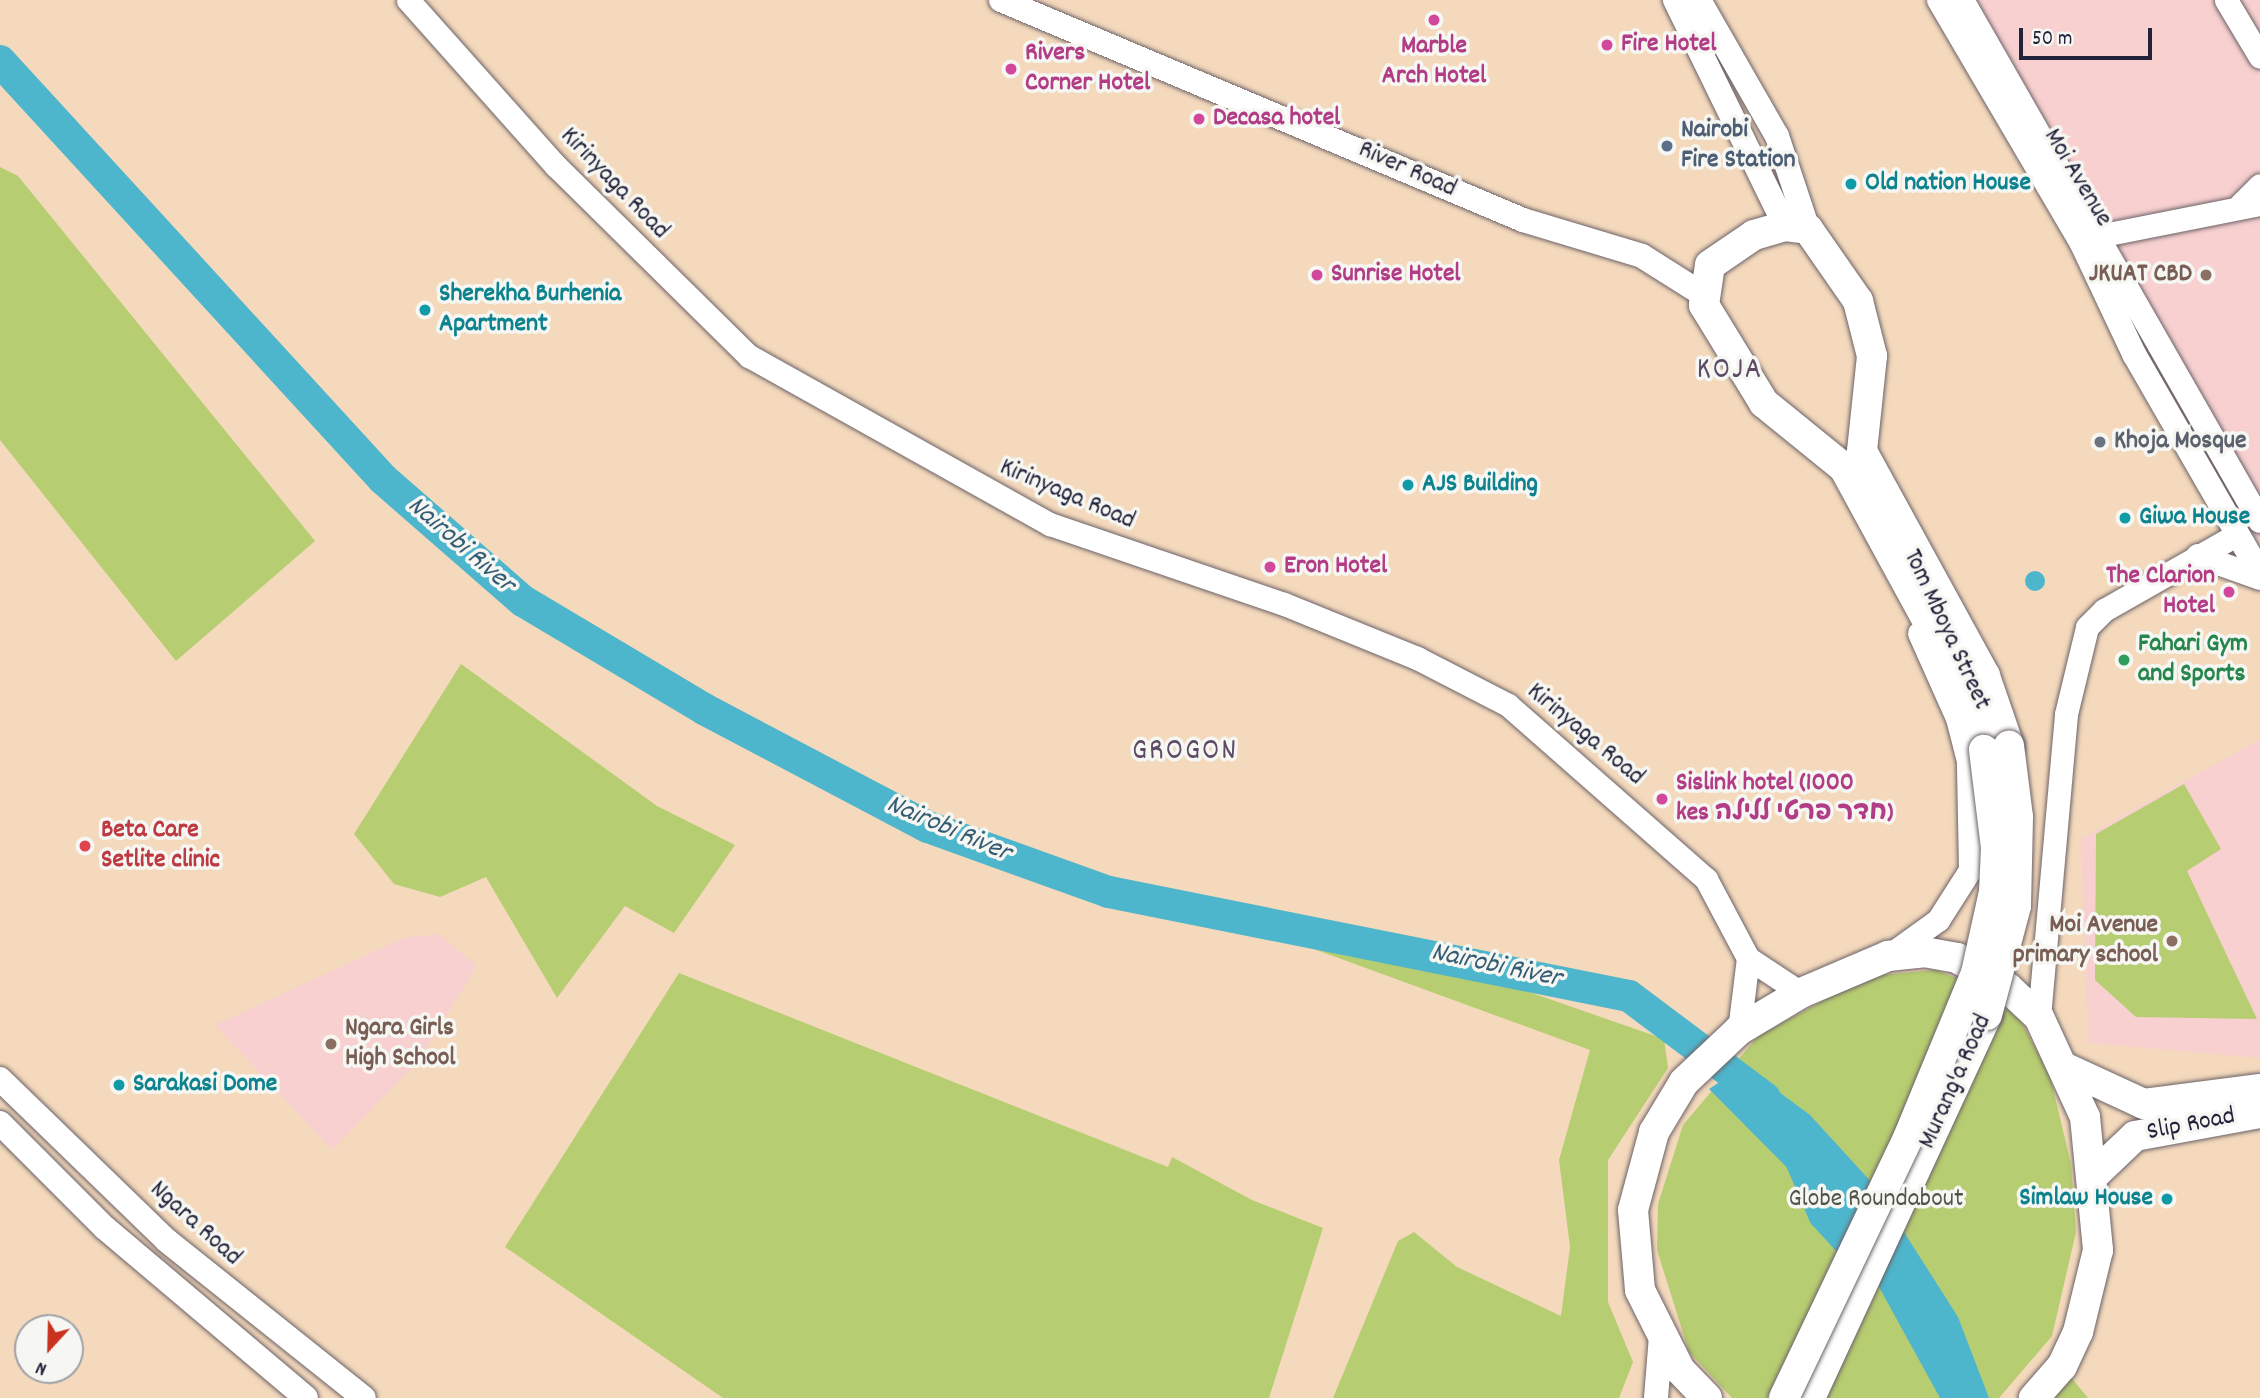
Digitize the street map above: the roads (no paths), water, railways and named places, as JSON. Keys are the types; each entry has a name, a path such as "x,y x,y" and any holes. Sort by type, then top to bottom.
{"highway":[{"path":"1797,228 1846,277 1868,328 1869,384 1862,450 1985,676 1996,748 1838,464 1774,412 1724,345 1702,295 1704,276 1722,251 1797,228"},
{"name":"Murang'a Road","path":"1784,1398 1908,1138 1976,973 1994,892 1996,748"},
{"name":"Murang'a Road","path":"1810,1398 1987,1015 2010,941 2019,863 1996,748"},
{"path":"1707,1398 1680,1370 1640,1290 1633,1210 1654,1132 1684,1082 1734,1033 1801,993 1888,956 1924,952 1956,958 2008,988 2039,1017 2066,1068 2085,1117 2095,1174 2098,1250 2078,1332 2062,1366 2034,1398"},
{"name":"Slip Road","path":"2066,1068 2144,1104 2260,1089"},
{"name":"Slip Road","path":"2095,1174 2135,1136 2260,1112"}],"main road":[{"name":"River Road","path":"1001,0 1523,220 1642,256 1702,295"},
{"path":"1675,0 1797,228"},
{"path":"1699,0 1777,136 1797,228"},
{"name":"Moi Avenue","path":"1939,0 2082,244 2134,354 2260,575"},
{"name":"Moi Avenue","path":"1962,0 2260,521"},
{"path":"2198,556 2260,575"},
{"name":"Ngara Road","path":"0,1079 166,1240 364,1398"},
{"path":"0,1123 104,1228 306,1398"},
{"path":"1655,1386 1661,1336"}],"street":[{"name":"Kirinyaga Road","path":"408,0 556,166 749,356 1049,524 1283,604 1417,658 1508,705 1706,879 1748,958"},
{"path":"2226,0 2260,57"},
{"path":"2098,236 2250,204 2260,184"},
{"name":"Tom Mboya Street","path":"1838,464 1860,517 1957,718 1968,761 1970,870 1938,920 1888,956"},
{"path":"2039,1017 2066,714 2081,642 2105,610 2236,535"},
{"path":"1734,1033 1748,958 1801,993"},
{"path":"1644,1398 1655,1386"}],"water":[{"path":"2035,571 2042,574 2045,581 2042,588 2035,591 2028,588 2025,581 2028,574"},
{"path":"1744,1066 1810,1115 1874,1185 1958,1317 1989,1398 1940,1398 1846,1227 1709,1089"}],"waterway":[{"name":"Nairobi River","path":"0,61 383,479 523,601 704,709 928,827 1109,892 1629,996 1765,1098"},
{"name":"Nairobi River","path":"1797,1151 1824,1214 1873,1268"}],"place":[{"name":"Marble Arch Hotel","path":"1434,20"},
{"name":"Fire Hotel","path":"1607,45"},
{"name":"Rivers Corner Hotel","path":"1011,69"},
{"name":"Decasa hotel","path":"1199,119"},
{"name":"Nairobi Fire Station","path":"1667,146"},
{"name":"Old nation House","path":"1851,184"},
{"name":"Sunrise Hotel","path":"1317,275"},
{"name":"JKUAT CBD","path":"2206,275"},
{"name":"Sherekha Burhenia Apartment","path":"425,310"},
{"name":"Khoja Mosque","path":"2100,442"},
{"name":"AJS Building","path":"1408,485"},
{"name":"Giwa House","path":"2125,518"},
{"name":"Eron Hotel","path":"1270,567"},
{"name":"The Clarion Hotel","path":"2229,592"},
{"name":"Fahari Gym and Sports","path":"2124,660"},
{"name":"Sislink hotel (1000 kes חדר פרטי ללילה)","path":"1662,799"},
{"name":"Beta Care Setlite clinic","path":"85,846"},
{"name":"Moi Avenue primary school","path":"2172,941"},
{"name":"Ngara Girls High School","path":"331,1044"},
{"name":"Sarakasi Dome","path":"119,1085"},
{"name":"Simlaw House","path":"2167,1199"}],"district":[{"name":"KOJA","path":"1730,372"},
{"name":"GROGON","path":"1185,753"}],"park label":[{"name":"Globe Roundabout","path":"1876,1200"}]}
